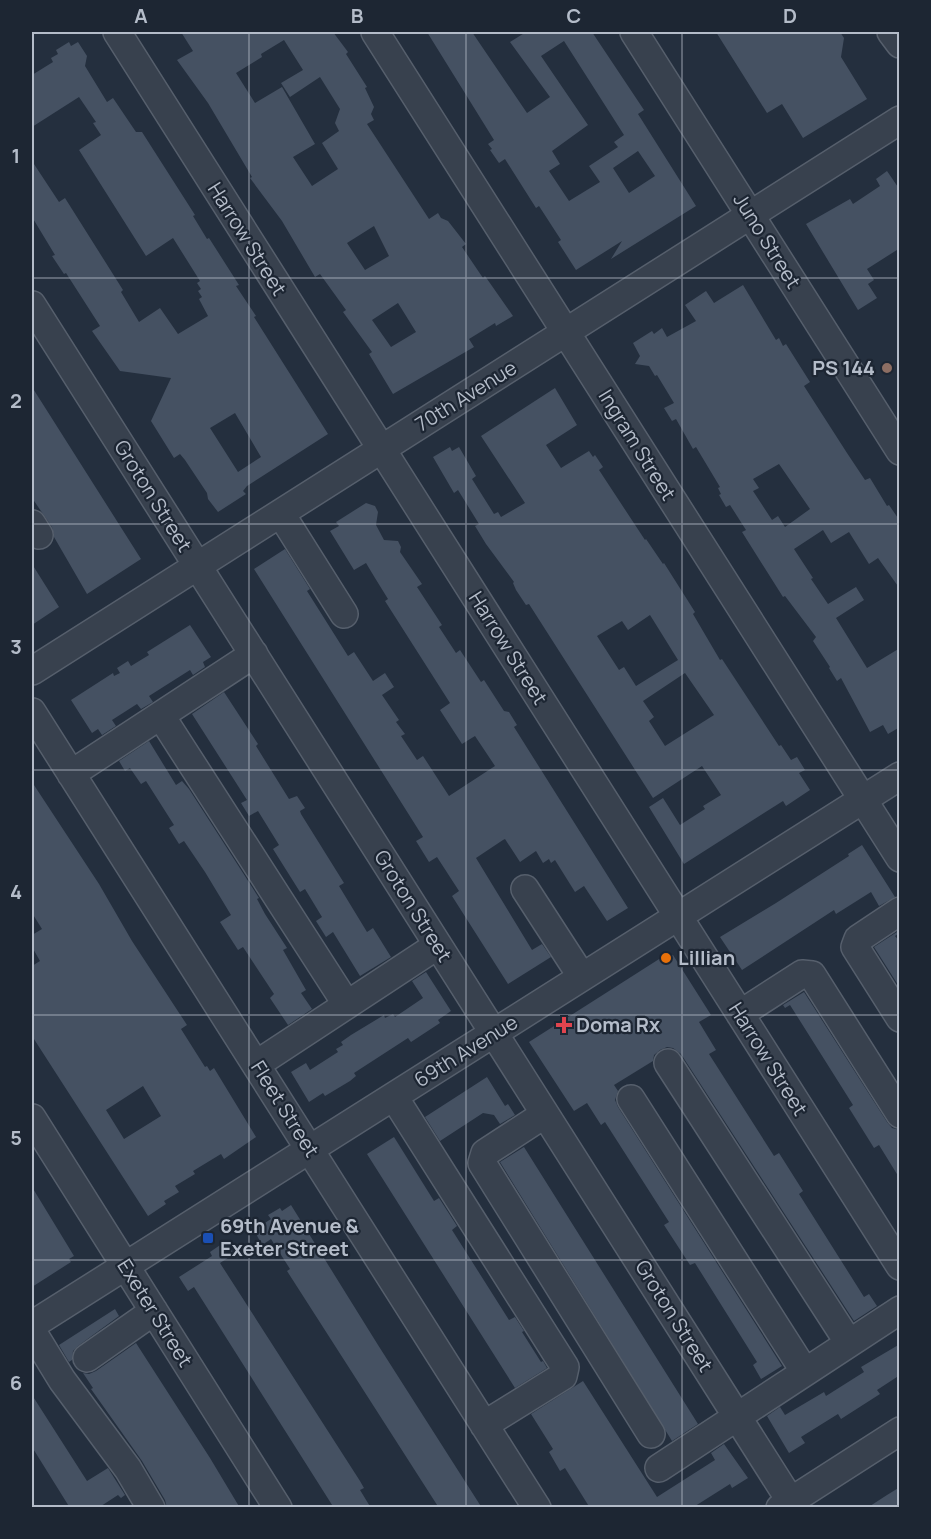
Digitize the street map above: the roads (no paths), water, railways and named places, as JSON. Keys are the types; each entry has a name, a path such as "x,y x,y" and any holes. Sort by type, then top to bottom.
{"street":[{"name":"Harrow Street","path":"117,32 900,1266"},
{"name":"Ingram Street","path":"375,32 900,858"},
{"name":"Juno Street","path":"634,32 900,451"},
{"path":"891,32 900,44"},
{"name":"70th Avenue","path":"32,671 900,120"},
{"name":"Groton Street","path":"32,305 737,1417 788,1505"},
{"path":"281,514 344,614"},
{"path":"71,774 254,654"},
{"name":"Fleet Street","path":"32,712 537,1508"},
{"path":"161,716 347,1005"},
{"name":"69th Avenue","path":"32,1325 900,776"},
{"path":"525,889 582,977"},
{"path":"900,911 858,939 855,947 900,1018"},
{"path":"257,1064 438,945"},
{"path":"740,1014 802,974 812,975 900,1114"},
{"path":"668,1063 849,1343"},
{"path":"394,1097 565,1367 562,1376 484,1425"},
{"path":"631,1099 805,1372"},
{"path":"545,1114 485,1153 482,1163 651,1434"},
{"name":"Exeter Street","path":"32,1118 278,1508"},
{"path":"659,1468 900,1310"},
{"path":"87,1358 154,1311"},
{"path":"32,1331 62,1380 128,1469 151,1508"},
{"path":"788,1505 900,1431"}],"place":[{"name":"PS 144","path":"887,368"},
{"name":"Lillian","path":"666,958"},
{"name":"Doma Rx","path":"564,1025"},
{"name":"69th Avenue & Exeter Street","path":"208,1238"}]}
